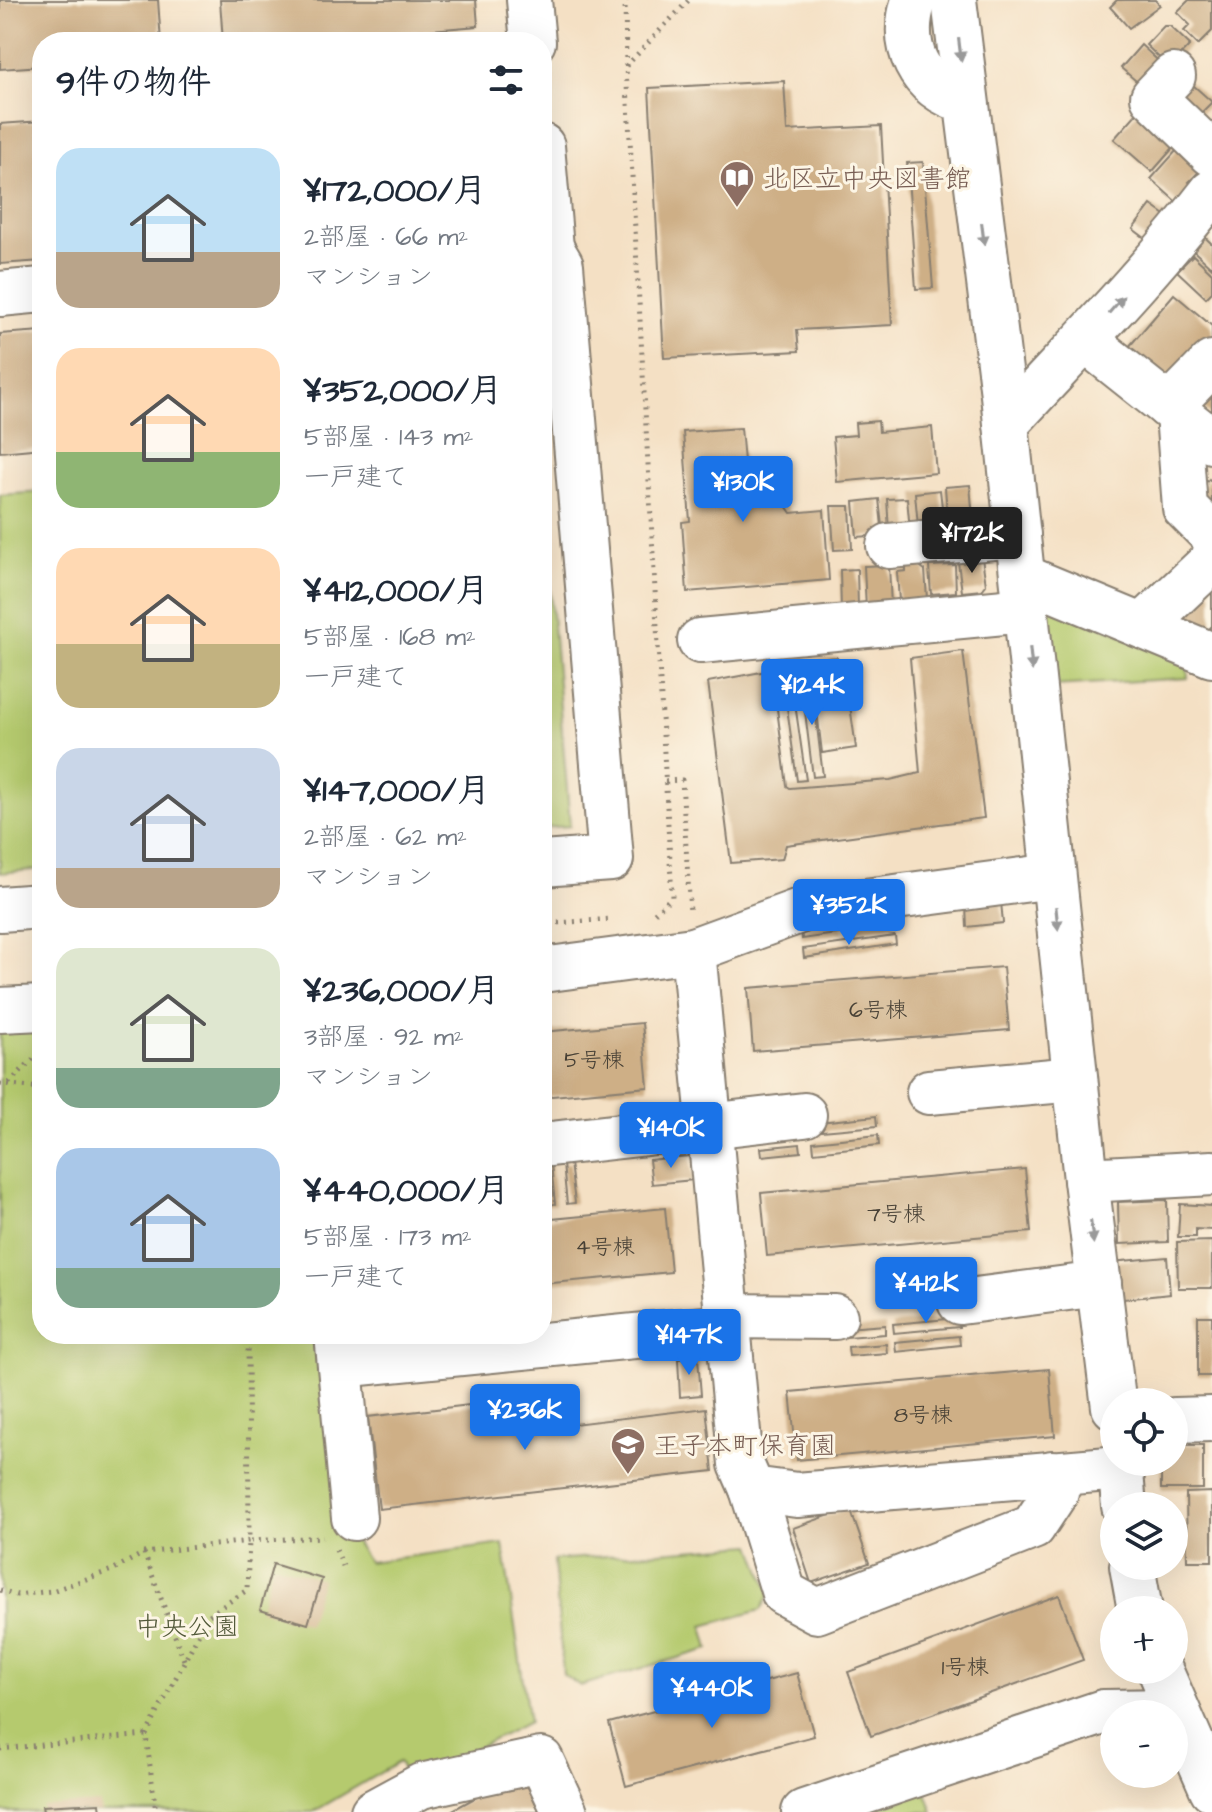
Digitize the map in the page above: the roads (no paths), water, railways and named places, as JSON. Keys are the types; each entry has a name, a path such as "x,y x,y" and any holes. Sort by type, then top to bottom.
{"street":[{"path":"529,0 532,32"},
{"path":"914,0 907,28 912,58 937,86 966,101"},
{"path":"954,0 1006,424 1086,1180 1112,1388"},
{"path":"1173,76 1153,97 1212,154"},
{"path":"1006,424 1211,197"},
{"path":"552,254 561,265 558,440 611,859 552,863"},
{"path":"0,294 32,291"},
{"path":"1085,340 1212,441"},
{"path":"1212,363 1174,410 1185,508 1212,535"},
{"path":"889,546 1018,535"},
{"path":"1143,626 1212,561"},
{"path":"700,641 1024,594 1143,626 1212,655"},
{"path":"552,969 693,950 805,909 1053,876"},
{"path":"0,909 32,907"},
{"path":"693,950 741,1464 752,1489 784,1593 817,1611 1033,1527 1056,1492 1052,1473"},
{"path":"0,1010 32,1008"},
{"path":"929,1092 1075,1079"},
{"path":"552,1144 804,1115"},
{"path":"1086,1180 1210,1170"},
{"path":"960,1302 1099,1284"},
{"path":"552,1334 835,1317"},
{"path":"354,1518 338,1349 410,1344"},
{"path":"1188,1420 1212,1419"},
{"path":"752,1489 797,1495 1052,1473 1122,1479"},
{"path":"1167,1684 1194,1734 1212,1789"},
{"path":"813,1811 1103,1712 1194,1734"},
{"path":"373,1812 421,1786 541,1760 565,1812"}],"place":[{"name":"北区立中央図書館","path":"737,209"},
{"name":"王子本町保育園","path":"628,1476"}],"park label":[{"name":"中央公園","path":"187,1626"}]}
